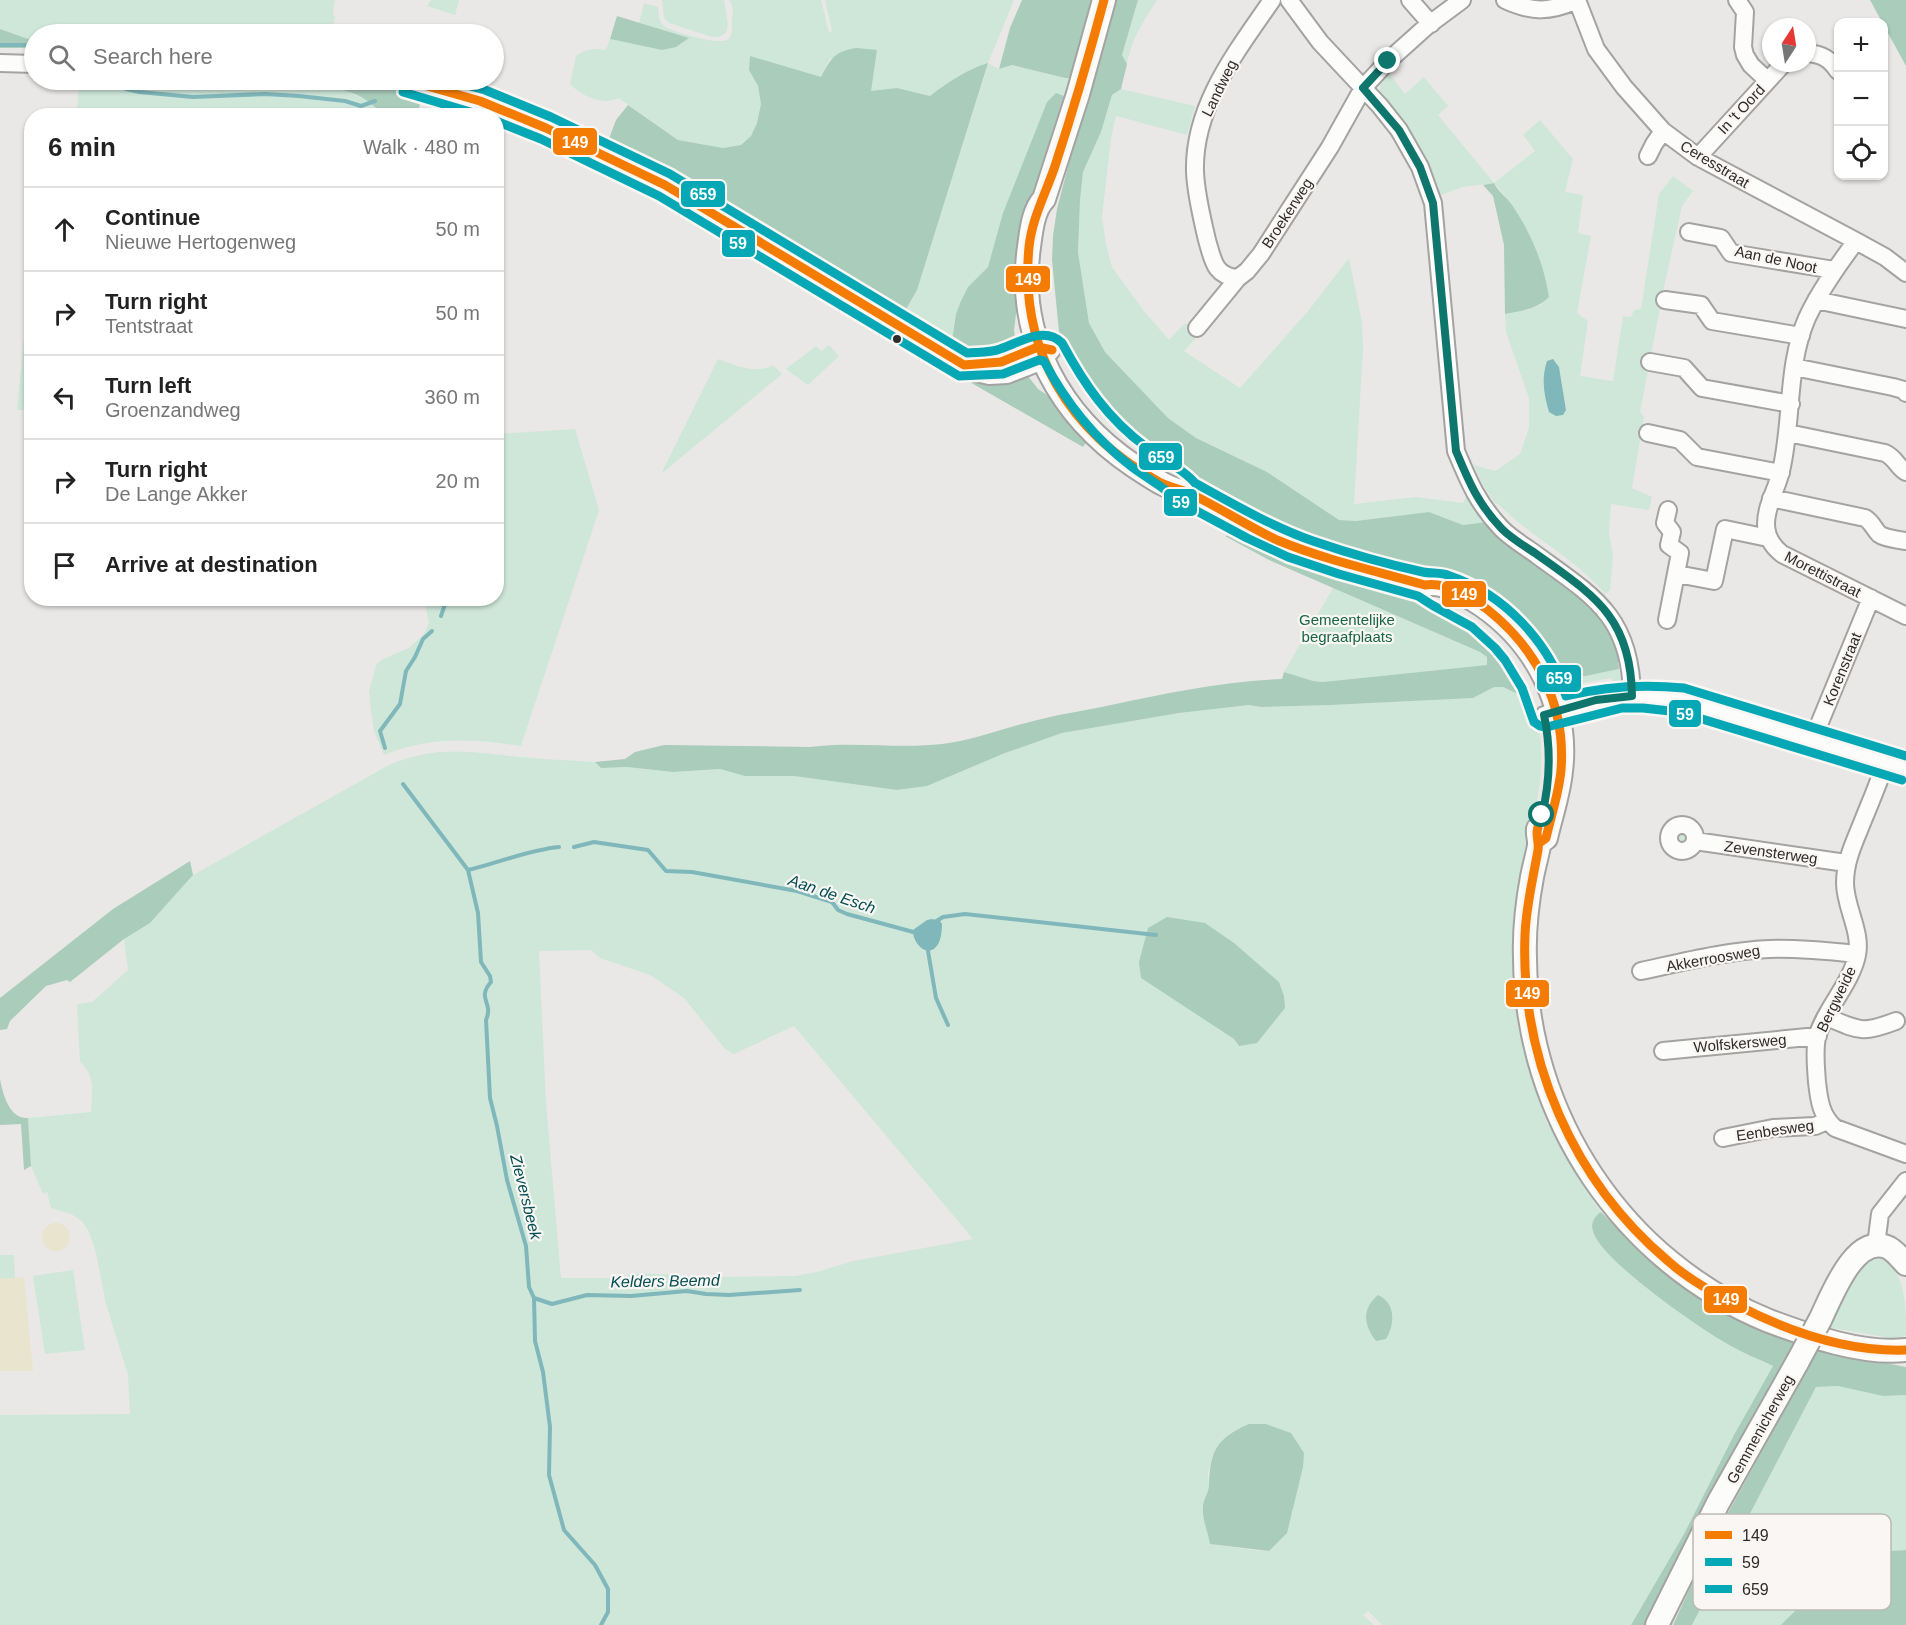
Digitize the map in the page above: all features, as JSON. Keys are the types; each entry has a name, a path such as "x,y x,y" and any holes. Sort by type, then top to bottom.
{"main road":[{"path":"1104,0 1078,94 1044,200 1046,206 1039,245 1038,284 1045,353 1095,418 1129,450 1181,485 1187,492 1251,527 1292,546 1334,561 1425,585 1430,591 1481,618 1506,643 1562,731 1561,772 1546,838 1539,843 1532,877 1525,929 1525,981 1530,1024 1544,1078 1558,1115 1582,1160 1616,1210 1668,1262 1720,1297 1762,1318 1821,1339 1876,1349 1906,1350"},
{"path":"1876,1245 1890,1249 1906,1264"},
{"name":"Gemmenicherweg","path":"1712,1514 1856,1256 1866,1247 1876,1245"},
{"name":"Gemmenicherweg","path":"1657,1625 1693,1553"}],"street":[{"name":"Landweg","path":"1238,278 1227,277 1218,271 1213,260 1198,199 1195,171 1196,149 1205,112 1212,95 1238,50 1272,0"},
{"path":"1289,0 1320,42 1399,130 1420,167 1433,203 1456,451 1478,501 1503,531 1597,599 1615,622 1627,656 1632,696"},
{"path":"1410,0 1431,24"},
{"name":"Broekerweg","path":"1197,328 1261,254 1330,147 1363,88 1388,61 1462,0"},
{"path":"1505,0 1534,10 1551,10 1578,0"},
{"name":"Ceresstraat","path":"1578,0 1596,49 1624,87 1663,131 1698,157 1885,257 1906,273"},
{"path":"1737,0 1745,12 1743,47 1745,55 1751,65 1767,80"},
{"path":"1816,55 1831,60 1834,64"},
{"path":"0,63 24,64"},
{"name":"In 't Oord","path":"1698,157 1775,72"},
{"path":"441,90 497,108"},
{"path":"504,111 546,128 666,185 964,365 1001,362 1045,353"},
{"path":"1648,156 1663,131"},
{"name":"Aan de Noot","path":"1689,232 1721,238 1731,253 1834,270"},
{"name":"Aan de Noot","path":"1768,538 1766,525 1781,473 1788,433 1794,367 1801,336 1816,300 1834,270 1856,241"},
{"path":"1665,300 1701,305 1712,321 1801,336"},
{"path":"1816,300 1906,319"},
{"path":"1650,362 1684,368 1702,388 1791,404"},
{"path":"1794,367 1893,387 1904,390 1906,393"},
{"path":"1648,433 1680,440 1697,457 1781,473"},
{"path":"1788,433 1885,453 1893,457 1901,469 1906,472"},
{"path":"1772,498 1869,520 1878,533 1905,541"},
{"path":"1667,620 1680,553 1669,545 1672,531 1665,523 1668,510"},
{"path":"1677,574 1714,581 1725,529 1768,538"},
{"name":"Morettistraat","path":"1768,538 1774,548 1782,554 1906,616"},
{"name":"Korenstraat","path":"1813,739 1871,598"},
{"path":"1551,713 1596,700 1632,696 1682,700 1906,769"},
{"name":"Bergweide","path":"1827,1121 1822,1112 1818,1090 1815,1056 1818,1036 1852,969 1857,954 1857,934 1850,914 1845,886 1846,863 1886,762"},
{"name":"Zevensterweg","path":"1695,841 1846,863"},
{"name":"Akkerroosweg","path":"1641,971 1725,953 1769,949 1857,954"},
{"path":"1827,1017 1863,1031 1877,1029 1896,1021"},
{"name":"Wolfskersweg","path":"1663,1051 1818,1036"},
{"path":"1827,1121 1834,1128 1906,1154"},
{"name":"Eenbesweg","path":"1723,1138 1773,1128 1815,1126 1827,1121"},
{"path":"1876,1245 1880,1214 1906,1181"}],"green space":[{"path":"0,0 335,0 333,24 24,24 24,37 0,29"},
{"path":"431,0 459,0 455,15 427,6"},
{"path":"662,0 724,0 728,25 726,33 719,37 712,37 669,23 664,18"},
{"path":"729,0 821,0 829,32 832,31 825,0 1014,0 988,63 999,69 1012,65 1070,78 1064,96 1056,94 1047,103 988,267 968,287 956,314 951,347 901,318 917,290 988,64 957,77 930,96 897,88 870,92 877,50 830,59 821,77 749,70 758,86 761,104 757,123 751,136 741,145 723,148 678,140 619,98 599,100 580,92 570,84 576,56 591,50 606,50 610,39 662,50 688,38 639,23 644,3 658,7 660,21 667,28 695,37 722,41 729,38 732,31 733,8"},
{"path":"1022,0 1091,0 1070,78 1012,65 999,69 1010,28"},
{"path":"1116,0 1138,0 1122,55 1127,64 1121,89 1112,95 1101,132 1083,172 1078,252 1089,323 1105,352 1168,418 1196,438 1267,472 1339,520 1356,521 1429,512 1463,525 1487,522 1600,613 1616,644 1619,669 1557,682 1441,576 1407,566 1406,570 1326,547 1272,526 1143,446 1102,407 1069,361 1059,332 1052,260 1057,209"},
{"path":"1138,0 1157,0 1135,38 1127,64 1122,55"},
{"path":"1870,0 1906,0 1906,66 1888,33 1888,18 1880,18"},
{"path":"617,16 689,38 676,47 662,50 610,39"},
{"path":"0,29 24,37 24,48 0,48"},
{"path":"857,48 877,50 871,91 897,88 930,96 972,69 988,63 917,290 901,318 607,144 616,120 628,105 678,140 723,148 741,145 751,136 757,123 761,104 758,86 749,70 750,56 821,77 834,57 844,51"},
{"path":"1387,71 1405,94 1424,77 1448,106 1438,115 1494,183 1463,187 1441,195 1422,154 1380,91 1380,80"},
{"path":"1121,89 1195,106 1187,135 1116,116 1102,217 1112,267 1144,311 1169,340 1185,323 1198,336 1184,351 1240,388 1308,311 1349,258 1362,322 1363,349 1354,504 1416,497 1463,503 1466,496 1487,522 1463,525 1429,512 1356,521 1339,520 1267,472 1196,438 1168,418 1105,352 1089,323 1078,252 1080,200 1083,172 1101,132 1112,95"},
{"path":"79,90 339,90 358,96 375,108 77,108"},
{"path":"339,90 403,90 421,98 419,108 375,108 359,96"},
{"path":"1056,93 1064,96 1028,208 1014,331 1017,347 1014,343 990,351 968,352 951,347 956,314 961,301 968,287 988,267 1003,213 1047,102"},
{"path":"1540,120 1573,159 1565,192 1583,195 1578,233 1591,236 1577,313 1588,321 1580,376 1613,381 1623,316 1631,317 1634,310 1641,309 1659,194 1673,176 1693,191 1682,206 1640,412 1644,417 1632,488 1652,497 1649,510 1611,504 1609,532 1613,557 1610,590 1605,594 1580,569 1496,504 1474,465 1495,471 1520,454 1529,428 1529,398 1506,332 1505,314 1528,310 1542,304 1510,202 1494,183 1535,151 1523,135","holes":["1553,359 1559,367 1566,410 1563,415 1556,416"]},
{"path":"1494,183 1512,205 1531,238 1544,273 1549,297 1534,307 1505,314 1504,245 1493,196 1483,185"},
{"path":"24,336 24,410 17,410"},
{"path":"829,345 839,356 808,385 786,369 816,346 821,351"},
{"path":"718,359 753,369 773,365 782,374 661,474"},
{"path":"936,360 962,374 978,379 1003,381 1028,376 1087,441 1083,447 935,362"},
{"path":"575,429 599,510 521,746 468,741 435,742 384,755 374,731 369,691 376,665 383,659 409,648 424,634 429,623 425,606 504,606 504,434"},
{"path":"1231,534 1336,572 1405,589 1471,619 1512,666 1526,694 1522,696 1503,687 1494,687 1473,698 1331,705 1261,707 1249,705 1179,713 1062,733 1005,753 927,786 897,790 794,776 745,776 720,769 673,772 627,767 601,768 595,762 625,759 635,752 664,745 810,747 953,743 1047,718 1174,692 1239,682 1282,679 1284,672 1323,682 1487,665 1487,657 1480,652 1269,560 1225,536"},
{"name":"Gemeentelijke begraafplaats","path":"1333,588 1480,652 1487,657 1487,665 1323,682 1284,672"},
{"path":"1619,669 1622,686 1614,688 1612,678 1583,683 1585,694 1572,695 1562,690 1557,682"},
{"path":"1494,687 1503,687 1522,696 1526,694 1537,720 1541,748 1540,777 1536,807 1517,895 1512,948 1519,1024 1538,1099 1547,1123 1577,1176 1601,1212 1592,1225 1600,1244 1632,1276 1677,1311 1717,1338 1773,1366 1735,1433 1684,1534 1631,1625 1382,1625 1368,1611 1363,1615 1374,1625 0,1625 0,1415 130,1414 128,1375 106,1304 96,1253 89,1232 82,1221 71,1214 51,1208 47,1192 43,1194 31,1166 28,1118 91,1112 91,1079 80,1062 77,1004 92,1002 128,970 124,939 150,923 193,875 389,765 435,752 464,752 595,762 601,768 627,767 673,772 721,769 745,776 794,776 897,790 927,786 1005,753 1062,733 1179,713 1249,705 1261,707 1473,698","holes":["591,950 600,958 650,975 684,998 725,1049 734,1054 794,1026 973,1239 853,1261 795,1276 712,1277 641,1273 608,1278 561,1278 546,1103 539,951","1258,965 1279,982 1239,1046 1234,1039 1141,978","1235,1430 1296,1492 1292,1514 1269,1551 1210,1544 1203,1507 1209,1487 1208,1473 1213,1455 1222,1440"]},
{"path":"1682,831 1687,833 1689,838 1687,843 1682,845 1677,843 1675,838 1677,833"},
{"path":"190,861 193,875 150,923 124,939 70,982 67,980 46,986 10,1021 7,1029 0,1030 0,998 113,909"},
{"path":"1167,917 1205,923 1234,943 1279,982 1285,1008 1257,1043 1239,1046 1234,1039 1141,978 1139,962 1148,928"},
{"path":"0,1079 5,1098 12,1110 21,1117 28,1118 31,1166 24,1170 21,1124 0,1125"},
{"path":"1601,1212 1658,1266 1706,1304 1756,1329 1795,1344 1702,1514 1694,1514 1735,1433 1773,1366 1717,1338 1632,1276 1600,1244 1592,1225"},
{"path":"0,1255 14,1255 15,1278 0,1279"},
{"path":"1880,1259 1889,1264 1900,1280 1905,1302 1906,1335 1900,1338 1890,1338 1827,1327 1855,1276 1871,1261"},
{"path":"73,1270 85,1350 45,1354 33,1276"},
{"path":"1378,1295 1391,1308 1392,1321 1386,1339 1376,1341 1366,1318 1369,1306"},
{"path":"1818,1350 1906,1367 1906,1395 1883,1396 1838,1386 1816,1387 1750,1514 1727,1514"},
{"path":"1838,1386 1883,1396 1906,1395 1906,1625 1692,1625 1700,1610 1891,1610 1891,1514 1750,1514 1816,1387"},
{"path":"1249,1424 1266,1424 1291,1433 1304,1453 1303,1467 1287,1533 1269,1551 1210,1544 1203,1516 1211,1463 1217,1447 1229,1435"},
{"path":"1693,1516 1693,1532 1645,1625 1631,1625"},
{"path":"1906,1550 1906,1625 1781,1625 1797,1610 1891,1610 1891,1551"},
{"path":"1693,1582 1693,1610 1700,1610 1692,1625 1673,1625"}],"sand":[{"path":"56,1223 66,1227 70,1237 66,1247 56,1251 46,1247 42,1237 46,1227"},
{"path":"24,1277 33,1371 0,1371 0,1279"}],"water":[{"path":"1553,359 1559,367 1566,410 1563,415 1556,416 1549,412 1544,387 1547,361"},
{"path":"932,919 942,924 940,940 935,948 927,950 917,942 913,930"}],"waterway":[{"name":"Zieversbeek","path":"0,45 24,45"},
{"name":"Zieversbeek","path":"130,90 193,97 265,94 299,96 345,101 361,106 375,101"},
{"name":"Zieversbeek","path":"441,616 444,606"},
{"name":"Zieversbeek","path":"385,748 380,731 400,704 406,671 423,639 432,631"},
{"name":"Zieversbeek","path":"403,784 468,870 478,913 481,962 491,982 485,993 488,1009 486,1020 490,1098 507,1180 526,1246 529,1287 534,1298 535,1341 543,1372 550,1427 549,1475 564,1530 595,1565 608,1589 608,1612 601,1625"},
{"name":"Aan de Esch","path":"574,847 594,842 648,850 666,871 692,872 797,891 832,902 838,910 847,914 917,933"},
{"name":"Aan de Esch","path":"468,870 559,847"},
{"name":"Aan de Esch","path":"935,922 943,917 965,914 1156,935"},
{"path":"927,945 936,998 948,1025"},
{"name":"Kelders Beemd","path":"534,1298 552,1304 587,1295 631,1296 687,1291 729,1295 800,1290"}],"transit line":[{"name":"149","path":"1104,0 1068,125 1033,226 1029,247 1028,285 1032,321 1042,354 1056,385 1099,439 1127,462 1159,482 1189,493 1266,535 1295,547 1425,585 1442,586 1458,591 1488,610 1506,626 1534,661 1545,681 1559,724 1560,779 1546,838 1539,843"},
{"name":"149","path":"441,90 497,108"},
{"name":"659","path":"485,90 551,117 670,174 967,353 988,352 1039,335 1055,338 1062,343 1098,400 1120,425 1195,483 1267,522 1297,535 1353,554 1423,572 1447,575 1489,595 1522,622 1536,639 1548,657 1566,696 1625,687 1684,688 1906,756"},
{"name":"59","path":"403,92 457,108"},
{"name":"149","path":"504,111 546,128 665,185 964,365 1001,362 1038,347 1052,350"},
{"name":"59","path":"504,124 541,139 659,196 959,376 1003,374 1039,360 1044,361 1071,405 1093,432 1118,456 1180,502 1288,557 1418,596 1472,627 1505,660 1522,688 1534,722 1540,726 1547,727 1622,708 1679,712 1902,780"},
{"name":"149","path":"1544,806 1537,832 1538,850 1528,903 1525,935 1526,981 1532,1027 1543,1072 1559,1115 1580,1155 1605,1194 1634,1229 1668,1261 1710,1291 1757,1315 1798,1332 1862,1348 1906,1350"}],"route":[{"path":"1388,61 1363,88 1399,130 1420,167 1433,203 1456,451 1478,501 1487,512 1503,531 1597,599 1615,622 1627,656 1632,696 1596,700 1544,715 1549,765 1542,815"}]}
